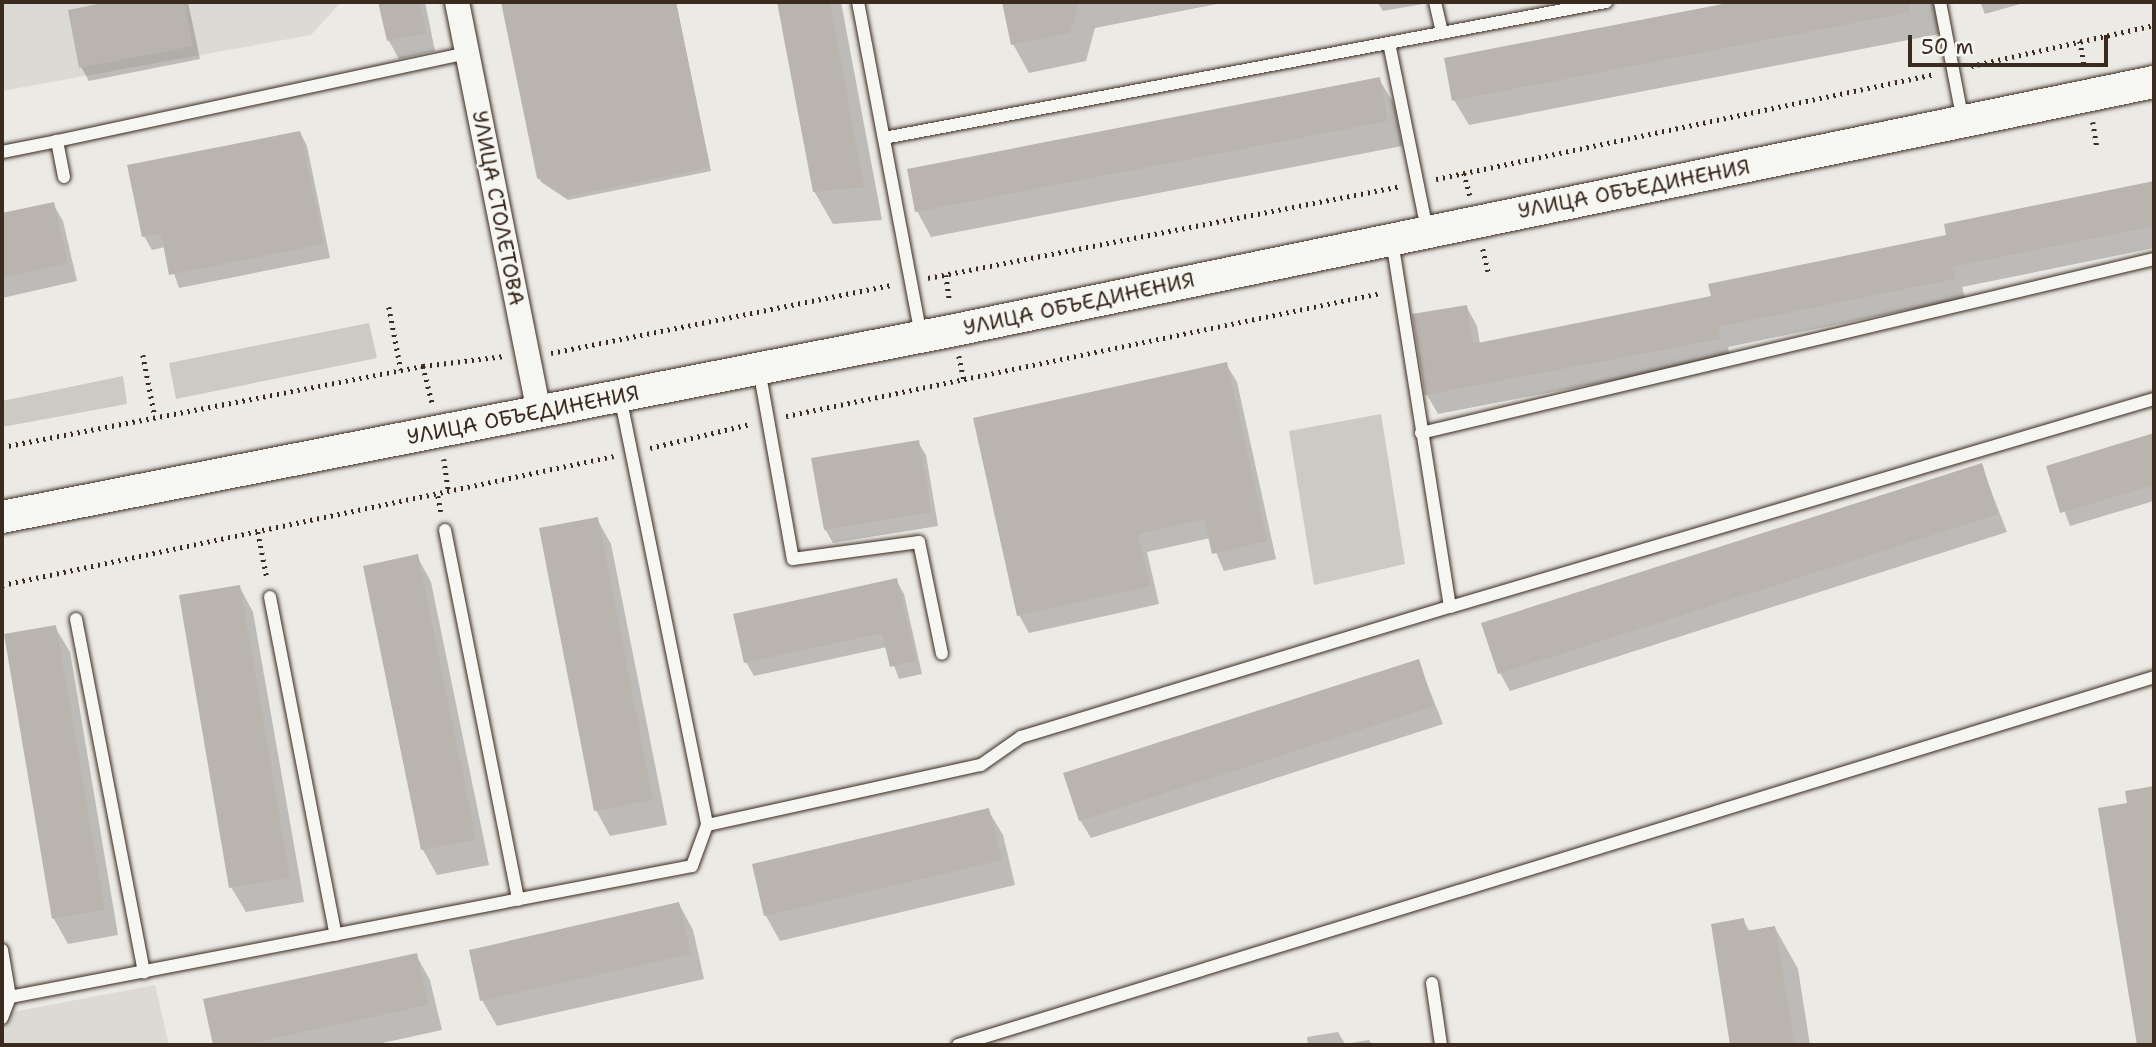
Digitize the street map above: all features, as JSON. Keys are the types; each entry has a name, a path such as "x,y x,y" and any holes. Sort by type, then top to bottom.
{"street":[{"name":"УЛИЦА СТОЛЕТОВА","path":"457,2 539,413"},
{"name":"УЛИЦА ОБЪЕДИНЕНИЯ","path":"2,517 922,336 2154,82"}],"lane":[{"path":"858,2 922,336"},
{"path":"1436,2 1442,33"},
{"path":"884,138 1606,2"},
{"path":"1940,2 1964,122"},
{"path":"1389,43 1427,230"},
{"path":"2,152 467,53"},
{"path":"57,141 64,177"},
{"path":"1391,238 1420,433 1450,607"},
{"path":"1420,433 2154,259"},
{"path":"758,369 793,559 919,542 942,654"},
{"path":"10,997 692,866 707,825 620,396"},
{"path":"707,825 981,765 1021,737 2154,399"},
{"path":"445,530 518,900"},
{"path":"270,597 336,935"},
{"path":"76,619 145,973"},
{"path":"958,1045 2154,677"},
{"path":"2,950 10,997 2,1018"},
{"path":"1432,984 1441,1045"}],"path":[{"path":"2,447 401,370 527,353 564,354 911,281 1417,183 2154,25"},
{"path":"2,585 258,533 768,420 1399,289"},
{"path":"389,307 401,370"},
{"path":"143,355 155,417"},
{"path":"258,533 270,597"}],"shaded area":[{"path":"2,2 341,2 311,35 2,91"},
{"path":"369,323 377,358 176,399 169,363"},
{"path":"123,376 127,404 2,427 2,401"},
{"path":"1381,414 1405,564 1314,585 1289,431"},
{"path":"155,985 169,1045 2,1045 2,1014"}],"building":[{"path":"108,2 184,2 193,46 79,68 68,10"},
{"path":"378,2 420,2 426,33 387,41"},
{"path":"501,2 676,2 710,167 565,197 537,178"},
{"path":"777,2 830,2 864,187 813,192"},
{"path":"1002,2 1079,2 1070,33 1011,45"},
{"path":"1733,2 1909,2 1910,12 1452,101 1444,58"},
{"path":"1380,77 1388,121 915,212 907,169"},
{"path":"300,131 324,244 169,275 161,233 142,237 127,165"},
{"path":"2154,181 2154,226 1952,267 1955,279 1717,327 1720,339 1425,395 1412,314 1467,305 1473,344 1711,296 1708,284 1946,235 1944,224"},
{"path":"54,202 68,263 2,278 2,213"},
{"path":"1227,362 1267,541 1212,554 1204,519 1138,534 1150,586 1017,616 973,418"},
{"path":"2154,433 2154,485 2060,513 2046,466"},
{"path":"919,440 931,512 824,530 811,458"},
{"path":"1982,463 1998,514 1498,674 1481,623"},
{"path":"598,517 653,800 594,811 539,528"},
{"path":"418,554 476,840 421,850 363,566"},
{"path":"897,578 916,661 890,667 882,633 744,663 733,614"},
{"path":"240,585 290,877 229,888 179,595"},
{"path":"56,625 105,910 52,919 4,634"},
{"path":"1419,659 1434,706 1079,821 1063,773"},
{"path":"2154,786 2154,1045 2137,1045 2098,808 2127,803 2125,791"},
{"path":"989,808 1002,860 764,916 752,864"},
{"path":"679,902 691,954 480,1001 469,950"},
{"path":"1744,918 1746,931 1775,926 1795,1045 1730,1045 1711,924"},
{"path":"417,953 428,1005 243,1045 213,1045 203,999"}]}
